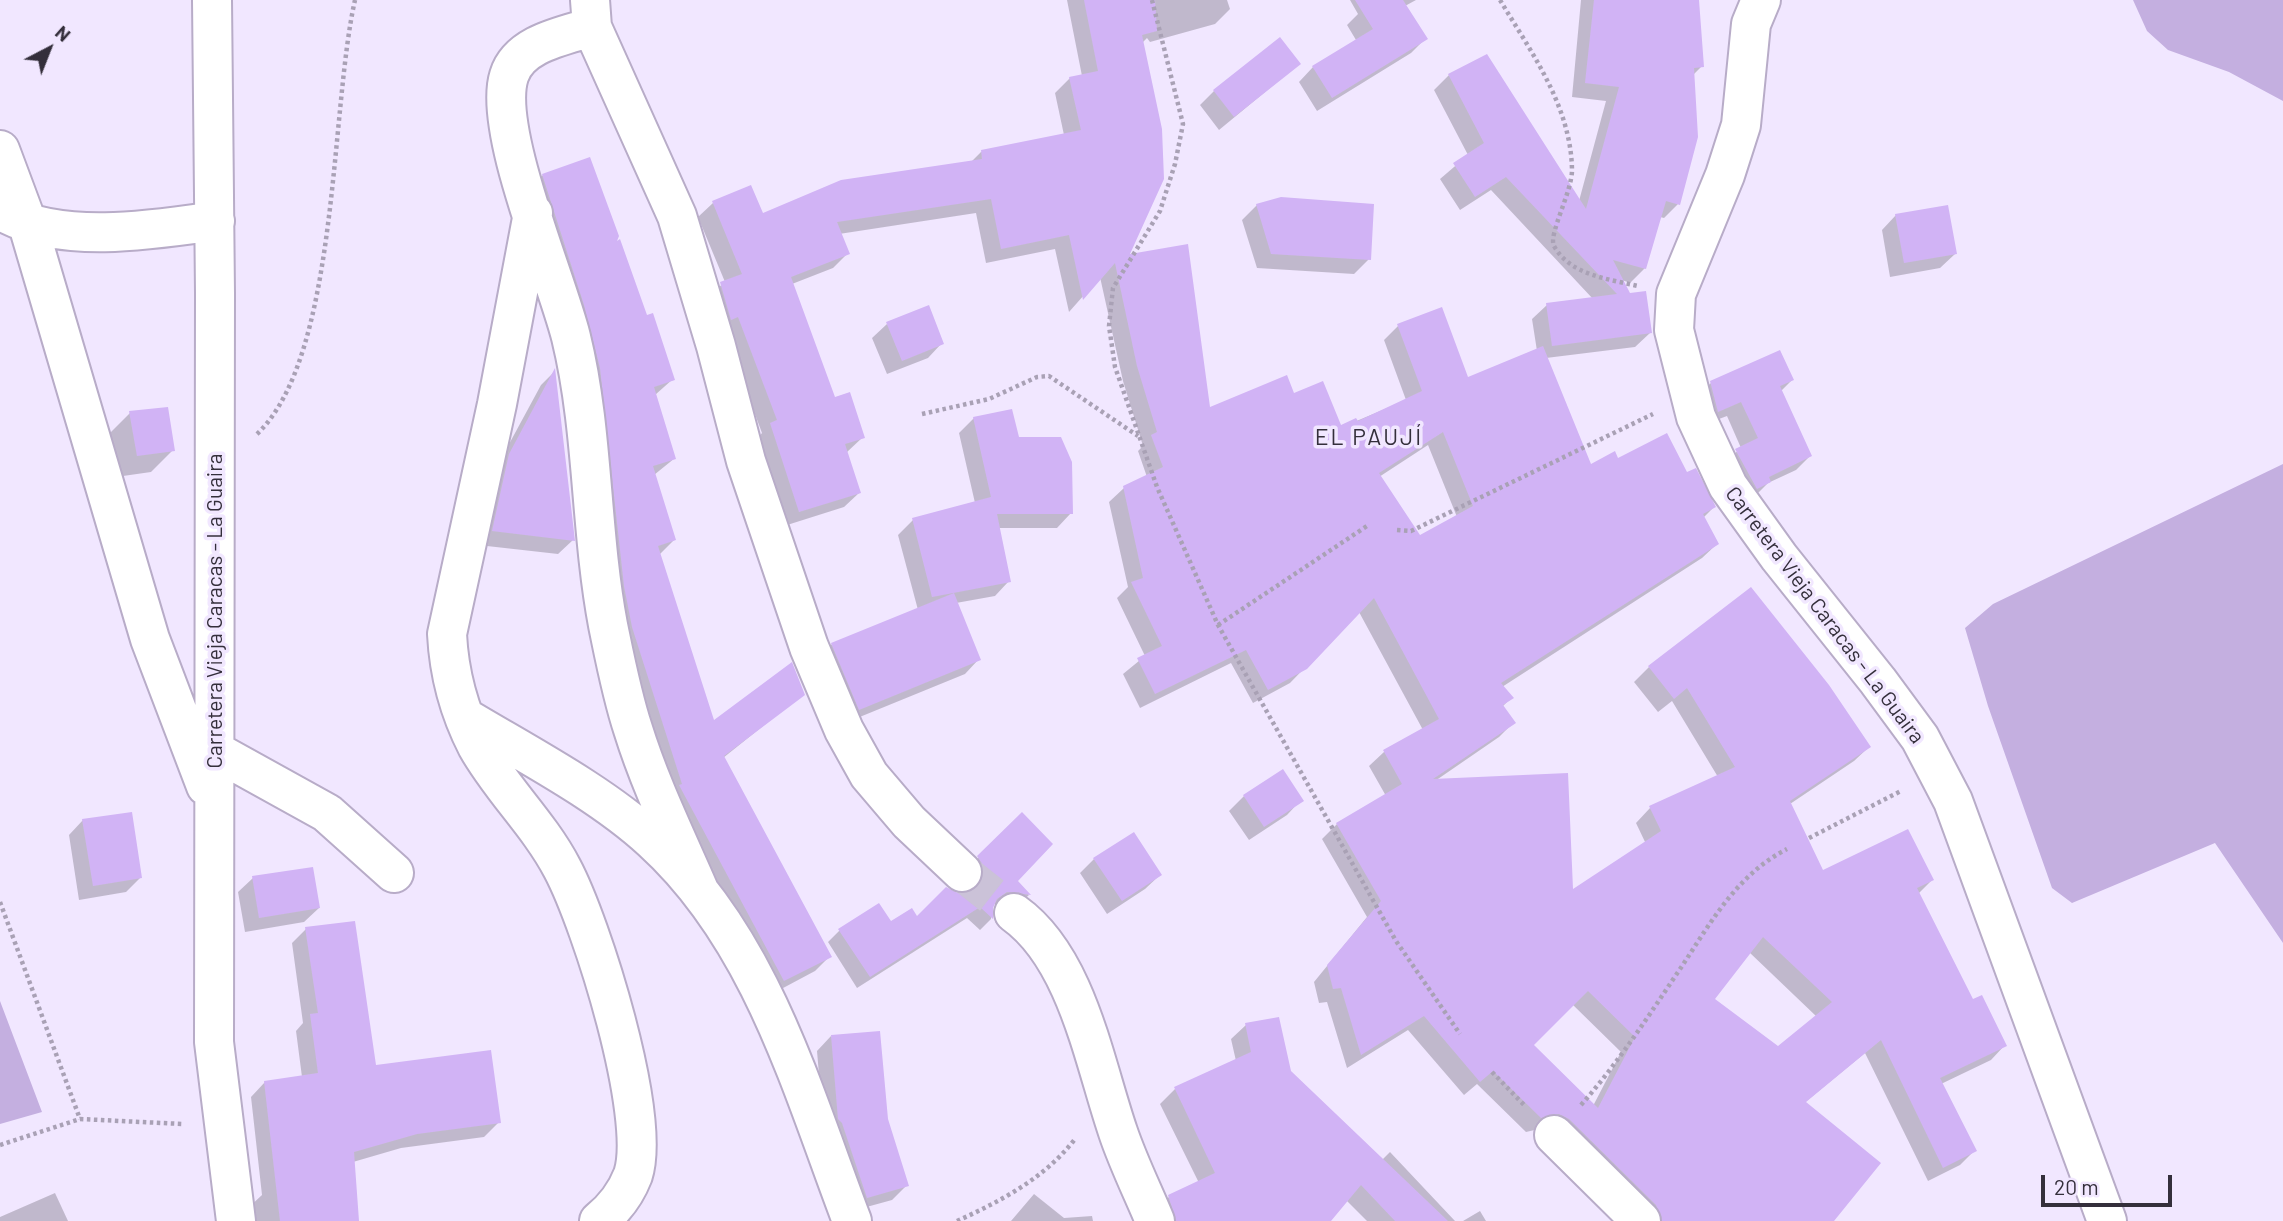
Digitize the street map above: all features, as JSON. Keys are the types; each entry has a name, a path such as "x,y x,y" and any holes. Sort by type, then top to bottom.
{"street":[{"name":"Carretera Vieja Caracas - La Guaira","path":"212,0 215,221 214,1042 236,1221"},
{"name":"Carretera Vieja Caracas - La Guaira","path":"1761,0 1751,24 1741,125 1725,175 1676,294 1674,330 1696,417 1728,486 1779,557 1920,738 1953,801 2107,1221"},
{"path":"699,890 658,797 632,727 606,611 592,514 584,397 562,304 513,150 505,109 509,75 519,59 591,13 677,216 747,461 809,647 844,730 869,775 909,822 962,872"},
{"path":"0,150 14,217 150,639 215,808"},
{"path":"533,213 497,404 447,634 449,665 478,747 562,867 582,912 634,1092 634,1172 623,1196 599,1221"},
{"path":"14,217 51,230 152,230 215,221"},
{"path":"466,718 579,786 651,839 699,890 738,946 778,1026 852,1221"},
{"path":"215,751 327,813 394,873"},
{"path":"1014,913 1049,948 1071,989 1119,1135 1156,1221"},
{"path":"1554,1135 1641,1221"}],"path":[{"path":"215,474 263,428 282,398 297,363 317,293 355,0"},
{"path":"1152,0 1183,124 1175,164 1160,211 1114,288 1109,326 1115,367 1157,487 1218,625 1396,942 1460,1034"},
{"path":"1500,0 1551,85 1572,151 1572,185 1552,231 1552,244 1569,264 1594,276 1676,294"},
{"path":"922,414 989,399 1037,377 1049,376 1139,436"},
{"path":"1397,530 1411,531 1691,396"},
{"path":"1218,625 1367,526"},
{"path":"1809,838 1938,772"},
{"path":"1554,1135 1614,1067 1734,888 1765,860 1787,849"},
{"path":"0,902 80,1119"},
{"path":"957,1221 990,1206 1031,1182 1071,1145 1107,1098"},
{"path":"0,1145 80,1119 224,1126"}],"shaded area":[{"path":"2133,0 2283,0 2283,101 2229,72 2168,50 2147,31"},
{"path":"2283,464 2283,943 2215,843 2072,903 2052,888 1988,706 1965,628 1993,604"},
{"path":"0,1001 42,1112 0,1124"}],"building":[{"path":"1084,0 1155,0 1157,31 1142,35 1162,129 1164,179 1130,254 1188,244 1210,407 1287,375 1294,393 1323,381 1341,425 1356,418 1358,421 1422,391 1397,324 1442,307 1468,377 1543,346 1591,464 1615,451 1618,458 1667,433 1687,472 1696,468 1716,507 1703,514 1719,544 1501,683 1514,698 1503,705 1516,723 1433,779 1568,773 1573,889 1661,831 1649,806 1735,767 1687,688 1674,699 1648,666 1751,587 1829,685 1871,747 1790,801 1823,870 1908,829 1934,880 1917,888 1973,999 1982,995 2007,1046 1940,1078 1977,1151 1943,1168 1881,1040 1806,1102 1881,1163 1834,1221 1662,1221 1656,1205 1569,1119 1559,1114 1541,1118 1493,1071 1480,1082 1424,1016 1361,1055 1341,988 1333,989 1327,965 1381,901 1336,823 1402,784 1383,750 1439,719 1374,598 1307,669 1268,690 1246,650 1155,694 1137,658 1162,646 1131,582 1143,578 1123,486 1163,467 1151,435 1157,432 1137,366 1115,263 1083,300 1069,235 1001,249 991,199 837,222 850,254 791,277 835,397 850,392 865,438 845,444 861,493 799,512 770,423 777,420 738,317 731,320 720,282 742,274 712,201 751,185 763,213 841,180 982,159 981,150 1081,130 1069,77 1098,71","holes":["1443,432 1473,506 1420,535 1379,473","1763,937 1832,1002 1778,1046 1715,999","1588,991 1635,1037 1598,1108 1534,1045"]},
{"path":"1355,0 1403,0 1428,39 1332,98 1312,66 1373,29"},
{"path":"1594,0 1699,0 1704,67 1694,68 1698,137 1680,205 1666,201 1646,269 1613,260 1630,293 1646,291 1652,333 1552,346 1546,303 1617,294 1506,177 1475,197 1453,163 1484,143 1448,74 1487,54 1586,209 1619,87 1585,83"},
{"path":"1280,37 1301,64 1234,117 1213,90"},
{"path":"590,157 619,236 617,241 620,239 647,315 653,313 675,380 654,387 676,459 653,466 676,540 658,546 714,720 792,662 805,695 724,756 832,957 784,981 679,785 682,784 632,627 624,586 600,368 584,305 542,174"},
{"path":"1281,197 1374,204 1371,260 1271,254 1256,204"},
{"path":"1948,205 1957,254 1904,263 1895,214"},
{"path":"929,305 944,344 902,361 886,322"},
{"path":"1780,350 1794,380 1780,386 1812,456 1769,477 1771,482 1757,489 1735,449 1758,438 1741,402 1718,412 1710,381"},
{"path":"555,368 575,541 492,531 509,454"},
{"path":"168,407 175,451 137,456 129,411"},
{"path":"1012,409 1019,437 1061,437 1072,462 1073,514 997,514 1011,582 932,597 912,518 991,497 973,417"},
{"path":"954,593 981,660 859,710 831,643"},
{"path":"1283,769 1304,801 1264,827 1243,795"},
{"path":"132,812 142,878 93,886 82,819"},
{"path":"1022,812 1053,844 1018,881 1031,895 1007,892 997,899 993,908 993,919 980,907 870,977 838,929 879,903 891,921 912,908 917,916 946,887 958,893 969,893 977,887 983,876 983,865 977,856"},
{"path":"1134,832 1162,875 1122,901 1093,858"},
{"path":"313,867 320,908 259,918 252,876"},
{"path":"355,921 376,1065 491,1050 501,1123 417,1134 354,1152 359,1221 280,1221 264,1081 318,1073 310,1014 318,1013 305,927"},
{"path":"1279,1017 1291,1071 1448,1221 1395,1221 1361,1185 1331,1221 1176,1221 1168,1195 1215,1173 1174,1087 1251,1052 1245,1023"},
{"path":"880,1031 888,1119 909,1186 867,1198 842,1123 838,1119 831,1035"}],"tunnel":[{"path":"962,872 1014,913"}],"district":[{"name":"EL PAUJÍ","path":"1369,437"}]}
